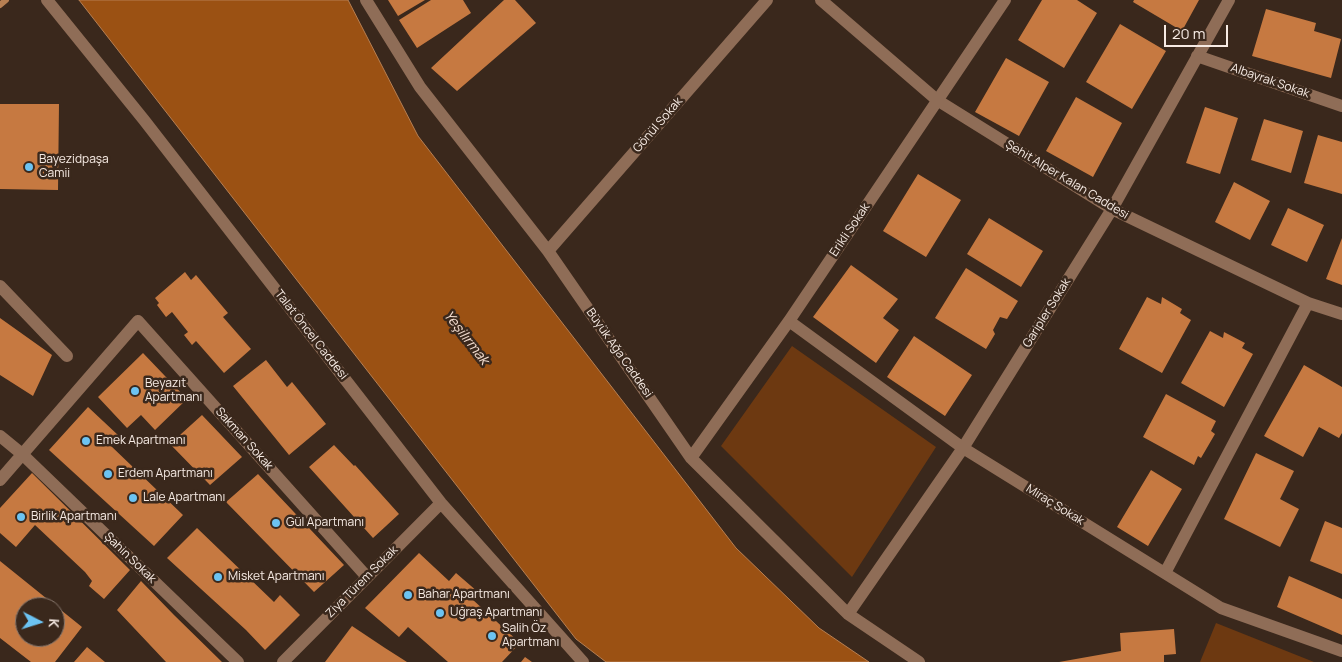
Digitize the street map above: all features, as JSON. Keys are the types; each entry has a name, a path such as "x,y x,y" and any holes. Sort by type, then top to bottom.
{"street":[{"name":"Talat Öncel Caddesi","path":"47,0 144,120 441,503 583,662"},
{"name":"Büyük Ağa Caddesi","path":"366,0 420,87 548,251 692,458 848,614 919,662"},
{"name":"Gönül Sokak","path":"548,251 767,0"},
{"name":"Şehit Alper Kalan Caddesi","path":"821,0 937,100 1112,209 1308,303 1342,314"},
{"name":"Erikli Sokak","path":"692,458 789,321 1005,0"},
{"name":"Garipler Sokak","path":"848,614 963,448 1112,209 1229,0"},
{"name":"Albayrak Sokak","path":"1197,56 1342,106"},
{"path":"0,286 67,356"},
{"path":"1165,573 1308,303"},
{"name":"Sakman Sokak","path":"0,480 138,321 368,577"},
{"name":"Miraç Sokak","path":"789,321 963,448 1221,608 1342,652"},
{"path":"0,436 22,454"},
{"name":"Şahin Sokak","path":"22,454 238,662"},
{"name":"Ziya Türem Sokak","path":"283,662 441,503"}],"shaded area":[{"path":"792,346 936,447 852,577 721,446"},
{"path":"1216,623 1314,662 1200,662"}],"water":[{"name":"Yeşilırmak","path":"79,0 348,0 418,136 736,548 819,628 869,662 606,662 576,639"}],"building":[{"path":"388,0 425,0 398,16"},
{"path":"431,0 463,0 471,13 417,48 399,20"},
{"path":"504,0 515,0 536,23 457,91 431,68"},
{"path":"1042,0 1077,0 1097,13 1064,68 1018,40"},
{"path":"1134,0 1199,0 1182,31 1133,2"},
{"path":"1266,9 1316,23 1314,31 1341,39 1331,78 1252,56"},
{"path":"1120,24 1166,51 1132,109 1086,82"},
{"path":"1006,58 1049,82 1019,136 975,112"},
{"path":"1076,97 1122,123 1093,177 1046,151"},
{"name":"Bayezidpaşa Camii","path":"0,104 59,104 58,190 0,189"},
{"path":"1205,107 1238,118 1220,174 1186,163"},
{"path":"1264,119 1303,131 1291,173 1251,160"},
{"path":"1318,135 1342,142 1342,194 1304,183"},
{"path":"918,174 961,200 926,257 883,231"},
{"path":"1234,182 1270,201 1250,240 1215,222"},
{"path":"1288,208 1324,225 1307,262 1271,245"},
{"path":"989,218 1043,251 1021,287 967,254"},
{"path":"1342,238 1342,285 1326,279"},
{"path":"851,265 898,299 883,318 899,330 876,363 813,317"},
{"path":"966,268 1018,301 1007,319 1000,317 993,330 995,334 986,349 935,318"},
{"path":"185,272 191,280 196,275 228,313 223,317 251,349 224,373 196,341 192,345 184,335 188,332 172,312 166,317 157,305 159,303 155,298"},
{"path":"1147,297 1161,304 1162,297 1182,309 1180,313 1191,320 1162,373 1119,349"},
{"path":"0,318 52,355 33,396 0,375"},
{"path":"1210,331 1223,338 1224,332 1245,343 1242,348 1253,354 1224,407 1181,383"},
{"path":"914,336 972,375 945,416 887,377"},
{"name":"Beyazıt Apartmanı","path":"143,353 187,399 155,430 141,415 127,428 98,397"},
{"path":"266,360 287,387 292,382 326,424 289,455 233,386"},
{"path":"1304,365 1342,387 1342,433 1339,438 1319,427 1303,457 1264,436"},
{"path":"1166,394 1216,421 1211,431 1215,434 1201,458 1198,456 1194,465 1143,437"},
{"path":"88,407 119,436 110,445 183,515 154,546 49,450"},
{"path":"202,415 242,457 210,485 170,444"},
{"path":"334,445 355,465 399,514 373,538 309,467"},
{"path":"1256,453 1294,471 1280,499 1299,509 1280,547 1224,519"},
{"path":"1151,470 1182,489 1148,546 1117,527"},
{"path":"32,473 130,570 104,599 89,586 92,581 85,572 35,525 16,547 0,533 0,508"},
{"path":"258,474 344,565 314,592 226,502"},
{"path":"1325,521 1342,528 1342,574 1310,561"},
{"path":"197,528 274,602 280,595 300,615 265,650 246,630 167,558"},
{"path":"419,553 449,581 456,573 478,592 472,599 520,643 502,662 448,662 408,627 399,637 365,608"},
{"path":"0,561 45,597 15,597 15,647 65,647 65,613 82,627 55,662 31,662 0,638"},
{"path":"1289,576 1342,599 1342,635 1277,607"},
{"path":"141,581 222,662 166,662 117,610"},
{"path":"352,626 385,648 407,662 325,662"},
{"path":"1174,629 1176,654 1164,655 1164,662 1059,662 1121,651 1120,633"},
{"path":"87,647 105,662 74,662"},
{"path":"525,657 532,662 521,662"}],"waterway":[{"path":"0,5 6,0"}],"place":[{"name":"Bayezidpaşa Camii","path":"29,167"},
{"name":"Beyazıt Apartmanı","path":"135,391"},
{"name":"Emek Apartmanı","path":"86,441"},
{"name":"Erdem Apartmanı","path":"108,474"},
{"name":"Lale Apartmanı","path":"133,498"},
{"name":"Birlik Apartmanı","path":"21,517"},
{"name":"Gül Apartmanı","path":"276,523"},
{"name":"Misket Apartmanı","path":"218,577"},
{"name":"Bahar Apartmanı","path":"408,595"},
{"name":"Uğraş Apartmanı","path":"440,613"},
{"name":"Salih Öz Apartmanı","path":"492,636"}]}
